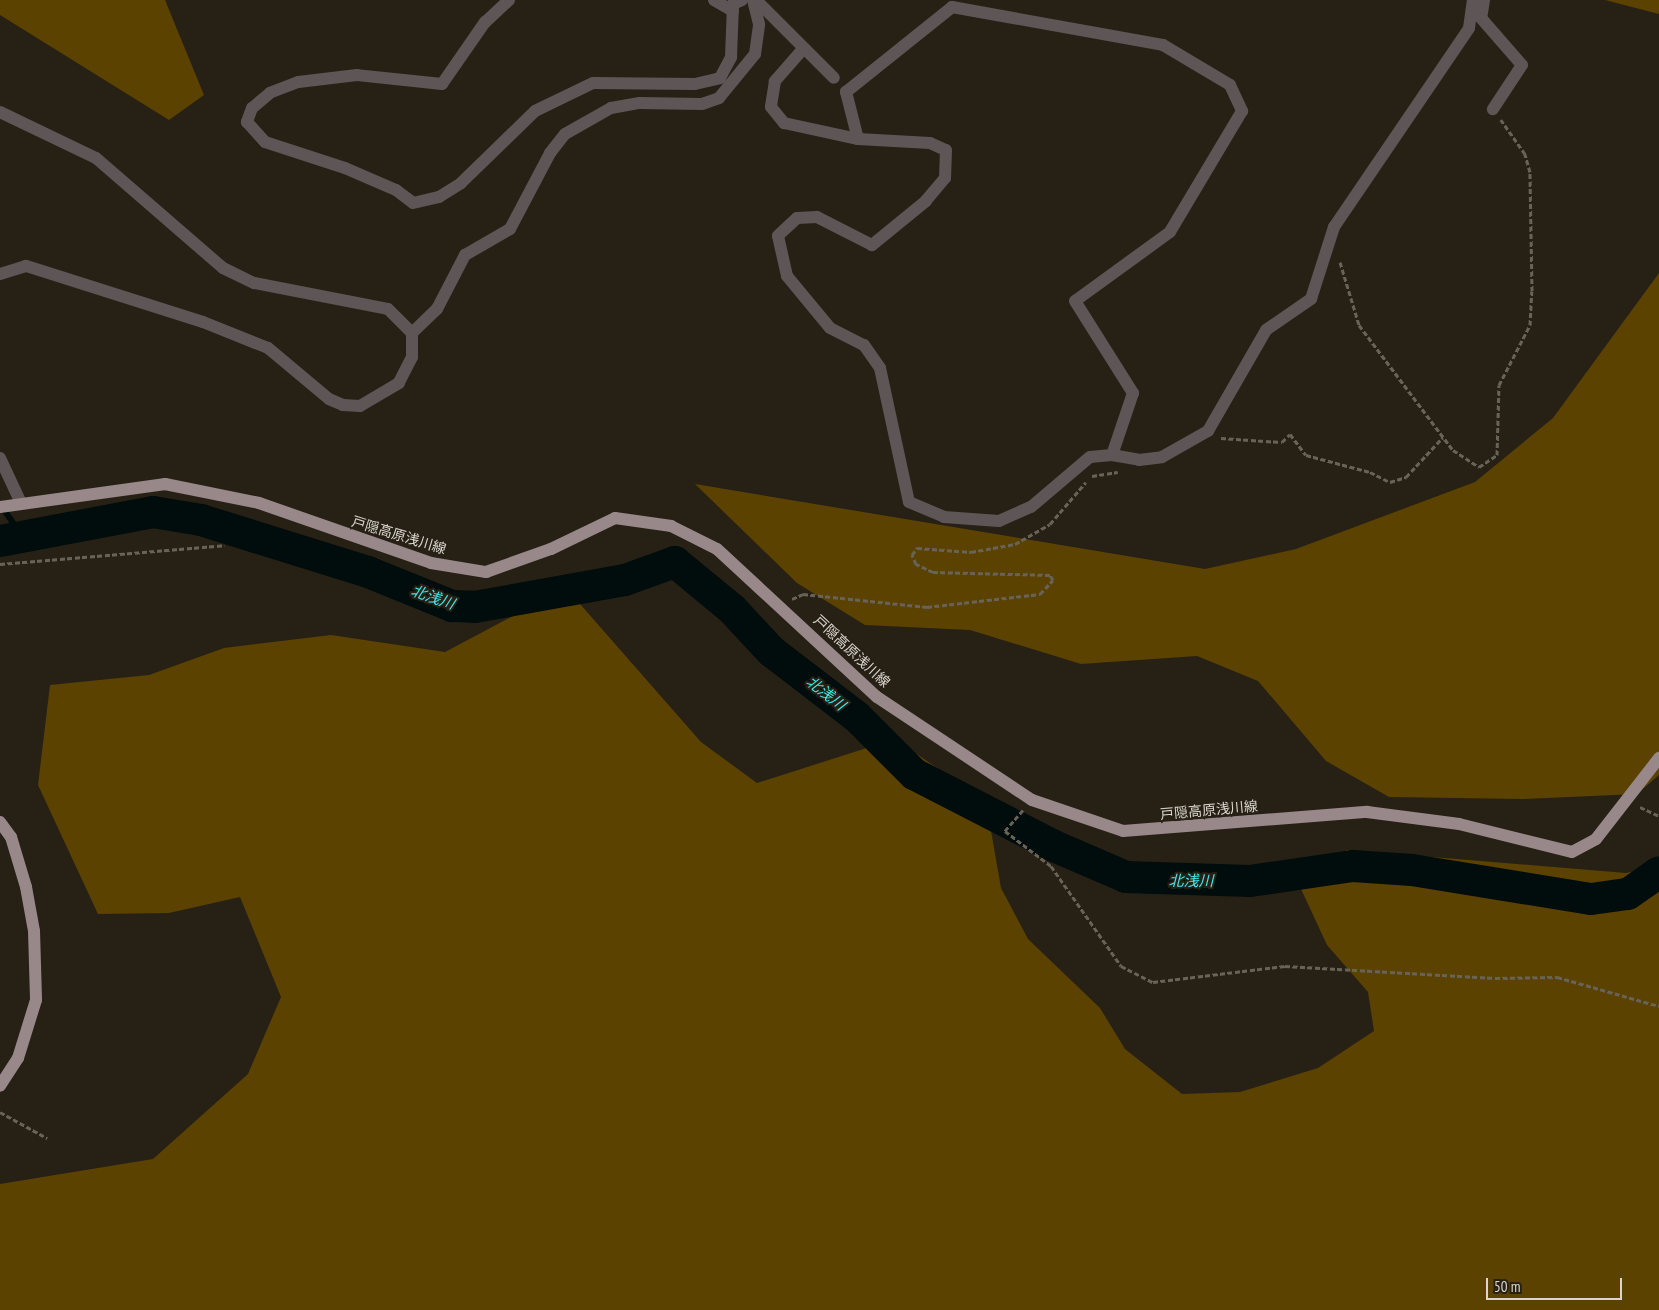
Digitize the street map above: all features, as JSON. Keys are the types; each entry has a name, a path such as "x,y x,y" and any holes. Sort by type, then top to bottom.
{"main road":[{"name":"戸隠高原浅川線","path":"11,505 165,484 259,503 431,563 486,572 551,549 615,518 671,526 717,549 780,605 877,697 1032,800 1123,831 1367,812 1458,824 1572,852 1596,839 1628,802 1659,758"},
{"path":"0,822 11,838 26,887 34,931 36,1000 18,1058 0,1086"}],"street":[{"path":"509,0 485,22 442,84 357,75 298,82 270,93 252,108 248,122 265,142 345,168 396,190 413,203 439,197 461,183 535,111 594,83 695,84 720,78 731,57 733,4 742,0"},
{"path":"714,0 733,11"},
{"path":"754,0 834,78"},
{"path":"0,274 26,266 203,322 268,348 329,399 343,405 360,406 399,383 412,357 412,333 436,309 466,255 510,230 550,153 565,134 611,108 640,104 702,104 719,98 755,54 759,24 754,0"},
{"path":"803,49 775,81 771,107 784,123 858,139 930,143 946,150 945,178 926,201 872,244 817,217 797,218 778,236 786,276 830,328 864,345 880,368 909,502 944,517 999,521 1031,507 1090,457 1112,455 1139,460 1162,457 1210,428 1266,330 1311,299 1334,227 1469,28 1473,0"},
{"path":"1484,0 1481,18 1522,65 1493,109"},
{"path":"858,139 846,92 952,7 1163,45 1230,84 1242,111 1170,232 1075,301 1133,393 1112,455"},
{"path":"0,112 96,158 223,268 254,283 380,305 412,333"},
{"path":"0,458 11,505"}],"path":[{"path":"1342,254 1339,263 1359,324 1453,450 1479,467 1497,455 1499,385 1530,326 1530,172 1525,154 1493,109"},
{"path":"1210,428 1224,441 1282,442 1290,434 1306,455 1370,472 1390,482 1406,477 1443,437"},
{"path":"780,605 803,594 927,607 1040,594 1053,580 1050,575 933,572 916,564 912,555 917,548 971,552 1015,544 1050,524 1091,476 1130,471"},
{"path":"0,564 224,545"},
{"path":"1032,800 1005,831 1051,866 1121,966 1153,982 1285,966 1495,978 1557,976 1659,1006"},
{"path":"1628,802 1659,816"},
{"path":"0,1112 47,1138"}],"shaded area":[{"path":"0,0 165,0 204,95 169,120 0,15"},
{"path":"1605,0 1659,0 1659,14"},
{"path":"1659,273 1659,775 1637,794 1522,799 1389,797 1326,761 1258,681 1197,656 1081,664 970,630 865,625 797,583 695,484 1205,569 1296,549 1475,482 1553,418"},
{"path":"566,588 701,742 757,783 895,739 986,802 1001,888 1028,939 1100,1008 1125,1049 1182,1094 1240,1092 1318,1068 1374,1031 1368,992 1327,945 1301,889 1347,850 1626,873 1659,866 1659,1310 0,1310 0,1184 153,1159 248,1074 281,997 240,897 169,913 98,914 38,785 50,685 149,675 224,648 331,635 445,652"}],"waterway":[{"path":"3,508 21,534"},
{"name":"北浅川","path":"0,541 153,512 201,520 368,572 452,606 475,607 625,580 675,562 732,609 771,651 857,717 914,774 1054,846 1126,877 1250,881 1353,866 1412,870 1591,899 1628,894 1659,872"}]}
